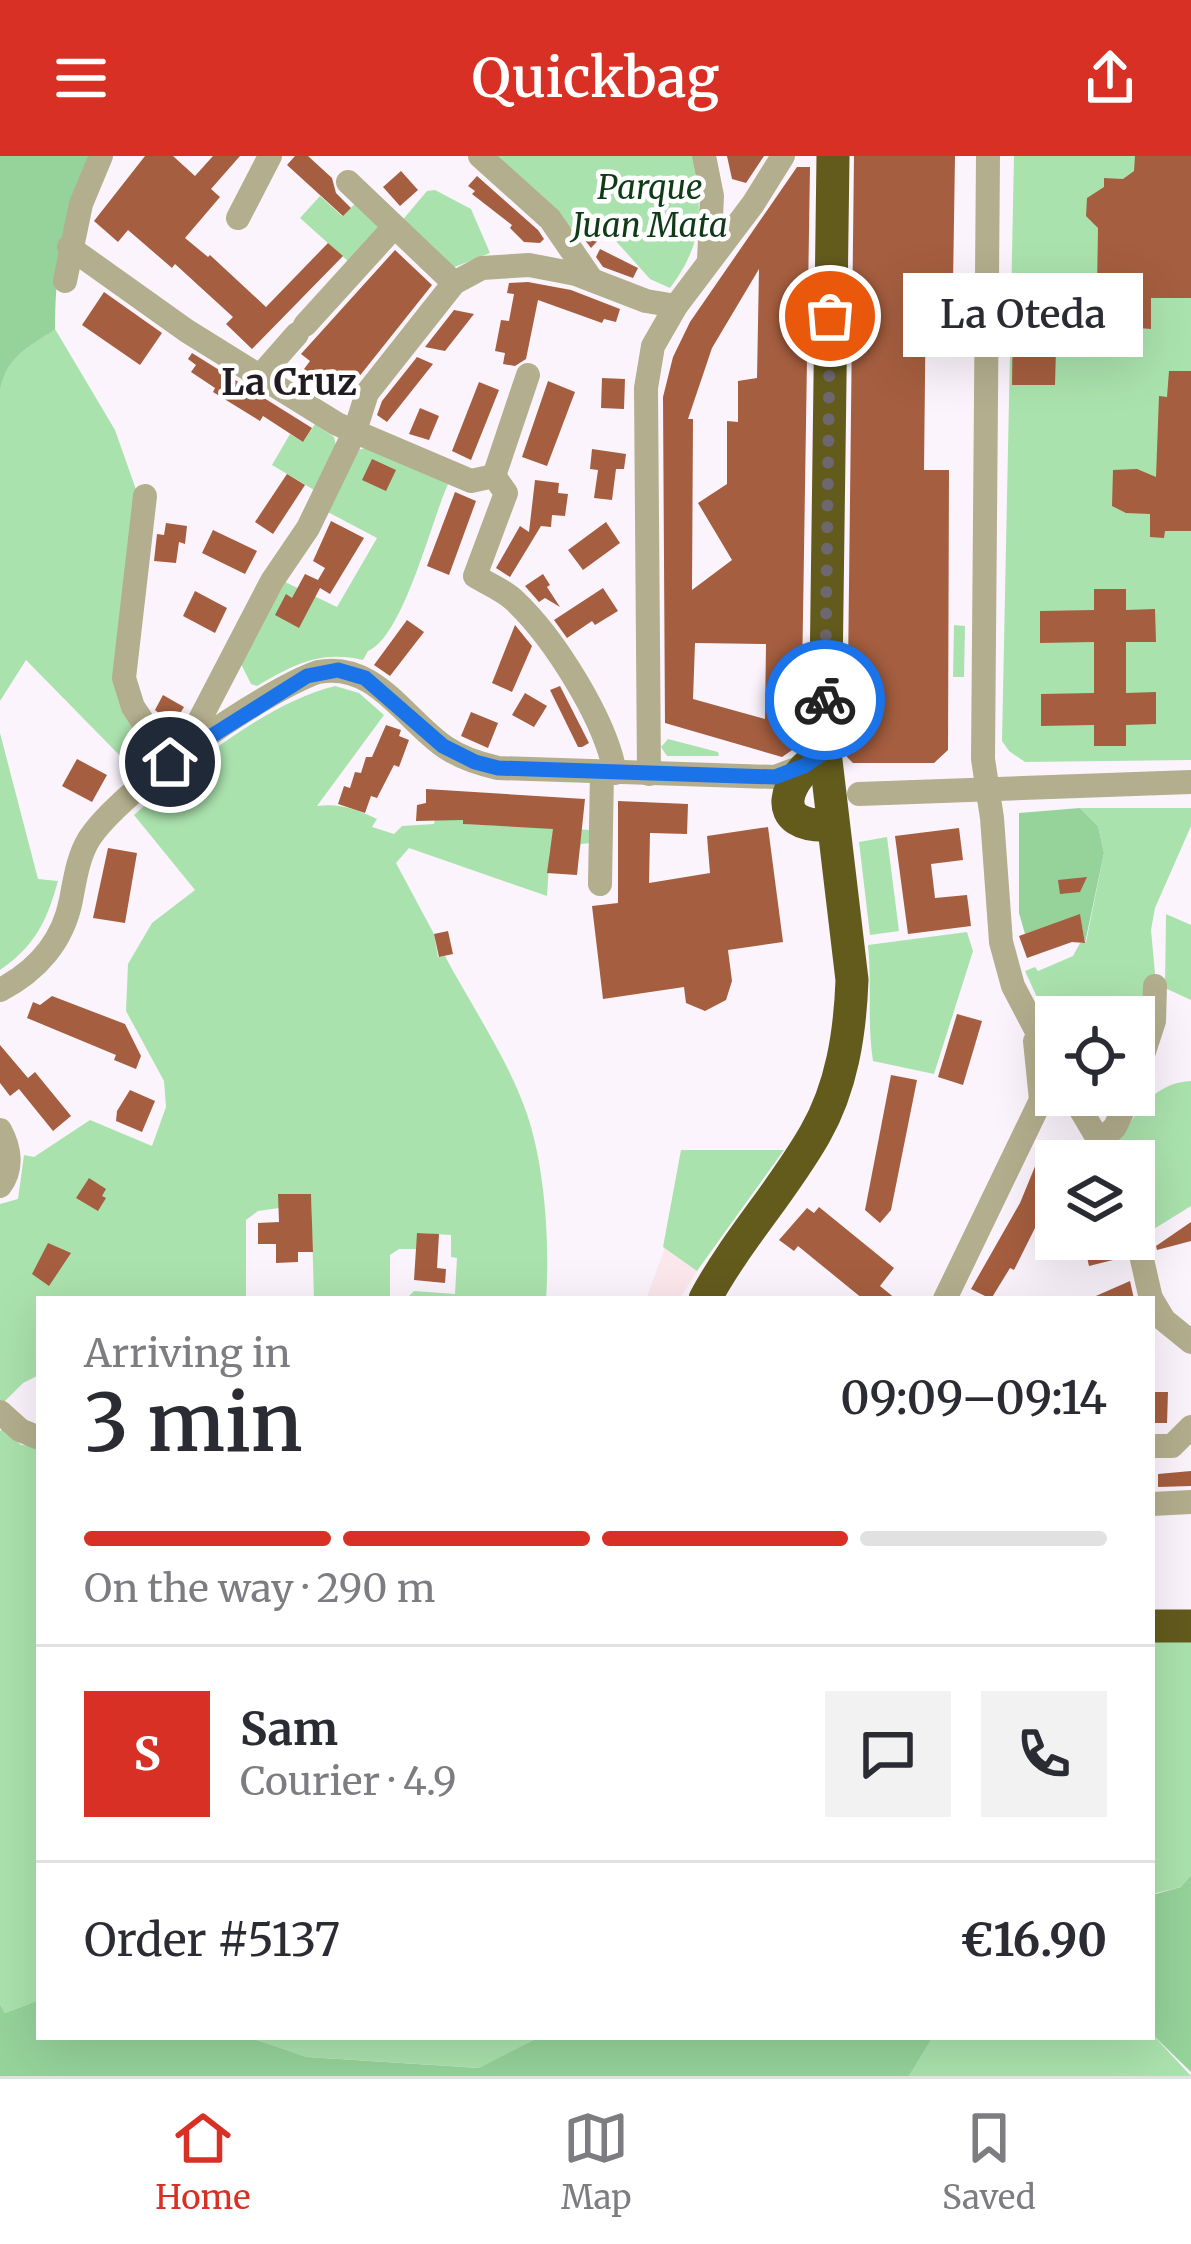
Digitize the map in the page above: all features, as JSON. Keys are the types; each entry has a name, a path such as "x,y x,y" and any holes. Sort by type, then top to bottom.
{"highway":[{"path":"832,825 810,826 795,818 833,156"},
{"path":"707,1296 816,1133 836,1088 846,1046 852,980 832,825 798,772"},
{"path":"1155,1626 1191,1626"}],"street":[{"path":"64,281 81,204 101,156"},
{"path":"238,218 270,156"},
{"path":"480,156 550,219 592,280"},
{"path":"704,156 712,196 709,262"},
{"path":"650,774 646,388 653,346 676,306 783,156"},
{"path":"988,156 983,738 1001,941 1013,986 1035,1032"},
{"path":"348,182 454,283"},
{"path":"712,196 732,206 753,204"},
{"path":"260,376 394,227"},
{"path":"69,247 187,331 337,424 471,481 494,476"},
{"path":"176,757 272,581 308,528 355,431 367,393 454,283 482,268 544,267 646,301 676,306"},
{"path":"494,476 528,375"},
{"path":"494,476 506,493 475,576 512,597 545,634 612,754 600,884"},
{"path":"145,496 124,678 133,707 176,757"},
{"path":"0,990 27,974 59,937 81,857 95,831 176,757 307,676 338,670 365,678 443,746 498,768 650,774 798,772 859,794 1191,782"},
{"path":"217,687 219,701 234,720"},
{"path":"832,825 859,794"},
{"path":"1155,986 1155,996"},
{"path":"1032,1027 1035,1040"},
{"path":"947,1296 1038,1116"},
{"path":"0,1130 8,1159 0,1186"},
{"path":"1143,1260 1151,1296"},
{"path":"1155,1305 1164,1320 1191,1342"},
{"path":"0,1412 36,1437"},
{"path":"1155,1446 1172,1445 1191,1427"},
{"path":"1155,1504 1191,1502"}],"shaded area":[{"path":"665,1248 697,1271 682,1296 647,1296"}],"green space":[{"path":"0,156 71,198 55,273 55,329 115,430 139,498 122,647 156,752 134,770 26,660 0,701"},
{"path":"0,156 89,156 63,241 55,329 14,360 0,389"},
{"name":"Parque Juan Mata","path":"487,156 692,156 698,225 681,272 670,288 650,279 588,210 568,231"},
{"path":"1014,156 1191,156 1191,760 1025,762 1002,741"},
{"path":"435,190 471,209 490,253 452,268 400,223 427,191"},
{"path":"320,196 342,216 357,202 382,227 349,262 300,218"},
{"path":"315,424 334,437 337,450 319,493 272,465 290,434 303,442"},
{"path":"365,448 448,484 404,602 381,641 363,660 320,658 257,686 251,684 240,662 283,581 337,607 377,538 324,510 355,451"},
{"path":"954,625 965,626 964,677 953,677"},
{"path":"335,686 359,693 384,715 317,806 355,810 377,819 372,827 394,834 402,826 434,824 435,818 463,820 464,824 592,830 591,843 581,844 580,849 550,849 547,896 409,848 396,863 434,934 438,957 445,956 510,1073 527,1114 545,1206 546,1296 409,1296 414,1291 455,1294 457,1258 451,1257 451,1235 418,1233 416,1249 399,1249 390,1255 390,1296 314,1296 311,1195 279,1194 279,1208 258,1211 246,1220 246,1296 36,1296 36,1376 0,1406 0,1204 18,1199 24,1155 34,1157 90,1120 152,1146 166,1107 164,1081 126,1011 128,964 152,923 195,890 134,815 255,722"},
{"path":"0,733 38,879 58,881 38,932 0,970"},
{"path":"668,739 719,756 667,756 661,747"},
{"path":"1080,808 1191,808 1191,826 1155,908 1152,996 1036,996 1025,971 1035,967 1038,971 1073,956 1080,943 1086,942 1104,853 1098,826"},
{"path":"1080,808 1098,826 1104,853 1085,943 1080,916 1025,934 1019,913 1019,813"},
{"path":"887,837 899,931 870,935 859,842"},
{"path":"1166,914 1191,925 1191,1000 1165,988"},
{"path":"967,932 973,951 934,1074 873,1061 868,945"},
{"path":"1191,1081 1191,1206 1155,1228 1155,1140 1118,1140 1135,1116 1155,1116 1155,1094"},
{"path":"681,1150 784,1150 697,1271 663,1247"},
{"path":"4,1428 21,1445 36,1446 36,2001 5,2013 0,2004 0,1431"},
{"path":"1155,1639 1191,1639 1191,1875 1181,1887 1155,1893"},
{"path":"1191,1875 1191,2072 1155,2037 1155,1894 1181,1887"},
{"path":"36,2001 36,2040 257,2040 307,2057 479,2068 533,2040 931,2040 909,2076 0,2076 0,2004 5,2013"},
{"path":"1155,2037 1191,2076 909,2076 931,2040"},
{"path":"257,2040 533,2040 480,2068 307,2057"}],"building":[{"path":"145,156 173,156 195,176 213,156 240,156 211,189 220,197 185,238 266,307 328,243 343,256 252,349 226,324 233,317 175,264 172,268 128,230 118,242 94,221"},
{"path":"295,156 308,156 332,178 336,193 351,208 343,216 287,165"},
{"path":"727,156 764,156 746,183 732,179"},
{"path":"854,156 955,156 953,284 926,284 924,470 949,470 948,750 934,763 853,763 847,757"},
{"path":"1135,156 1191,156 1191,298 1151,298 1151,329 1139,328 1138,336 1121,332 1121,322 1082,320 1082,291 1097,292 1098,228 1086,216 1087,198 1104,187 1104,178 1123,179 1134,171"},
{"path":"797,167 810,167 801,744 782,757 665,723 663,397 673,357 690,322","holes":["759,269 757,378 738,381 738,422 727,421 727,484 698,503 732,560 692,590 693,419 688,419 712,348","695,643 766,644 765,719 693,699"]},
{"path":"401,171 418,190 400,206 383,187"},
{"path":"477,176 538,230 544,239 540,243 524,242 512,225 472,194 475,191 468,186"},
{"path":"590,216 606,232 591,248 577,230"},
{"path":"600,249 638,268 633,278 603,267 596,257"},
{"path":"395,250 432,285 347,398 304,369 310,361 301,354"},
{"path":"509,283 571,290 620,309 616,322 604,319 602,323 538,300 526,359 515,366 503,364 505,353 495,351 501,320 509,321 514,294 507,293"},
{"path":"104,292 162,333 140,365 82,325"},
{"path":"454,310 474,314 445,351 425,347"},
{"path":"1013,310 1057,311 1055,385 1012,385"},
{"path":"192,353 312,428 303,442 213,392 215,388 191,372 196,365 188,359"},
{"path":"417,357 433,364 387,422 377,415 382,401"},
{"path":"1169,371 1191,371 1191,531 1165,531 1164,538 1150,537 1150,514 1126,513 1112,506 1113,470 1137,469 1156,477 1159,396 1167,397"},
{"path":"602,378 625,379 624,409 601,408"},
{"path":"548,381 575,392 547,466 522,457"},
{"path":"479,382 499,390 471,460 452,451"},
{"path":"420,408 439,416 429,440 409,434"},
{"path":"592,449 626,454 624,469 616,469 612,500 594,498 598,470 590,469"},
{"path":"372,459 396,470 386,491 362,480"},
{"path":"287,474 305,485 273,534 255,522"},
{"path":"535,480 559,483 558,493 568,494 565,516 552,515 551,527 541,526 510,577 496,568 520,526 529,532"},
{"path":"455,492 476,501 449,575 427,566"},
{"path":"331,521 364,538 330,594 320,588 299,628 275,615 286,594 292,598 305,574 318,580 325,568 313,561"},
{"path":"606,522 620,543 583,570 568,550"},
{"path":"166,523 187,526 176,563 154,561 157,534 164,535"},
{"path":"213,530 257,551 245,574 202,553"},
{"path":"543,574 560,607 545,598 539,602 525,586"},
{"path":"603,588 618,611 567,638 554,620"},
{"path":"1094,589 1126,589 1126,610 1155,609 1156,642 1126,642 1126,693 1156,692 1156,724 1126,725 1126,746 1094,746 1094,725 1041,726 1041,694 1094,693 1094,642 1040,643 1040,611 1094,610"},
{"path":"195,591 227,608 215,633 183,616"},
{"path":"407,620 424,632 390,676 374,665"},
{"path":"515,625 532,646 512,692 492,683"},
{"path":"560,686 589,743 582,747 550,690"},
{"path":"525,693 547,706 534,727 512,715"},
{"path":"163,695 184,707 173,725 155,710"},
{"path":"471,712 498,723 488,748 461,736"},
{"path":"386,725 401,730 399,736 409,740 399,767 394,765 377,798 371,796 365,813 338,804 344,786 350,788 355,772 361,773 366,757 372,757"},
{"path":"77,759 107,775 92,802 62,786"},
{"path":"426,789 585,799 577,875 547,873 553,829 463,824 463,820 416,821 417,805 426,803"},
{"path":"618,801 688,804 687,834 650,833 649,883 710,873 707,836 768,827 783,942 728,950 732,981 726,1000 705,1011 686,1003 684,987 603,999 592,906 618,903"},
{"path":"959,828 963,860 931,864 935,898 967,895 971,926 908,934 895,836"},
{"path":"108,848 137,853 125,923 93,918"},
{"path":"1087,877 1080,892 1060,894 1058,880"},
{"path":"1080,914 1085,943 1072,942 1027,958 1019,936"},
{"path":"448,931 453,954 439,957 434,934"},
{"path":"52,996 125,1024 141,1056 136,1069 114,1060 116,1055 27,1018 33,1002 40,1005"},
{"path":"957,1014 982,1021 963,1085 938,1077"},
{"path":"0,1045 28,1078 35,1072 71,1116 53,1131 19,1089 10,1096 0,1083"},
{"path":"891,1075 917,1080 891,1210 880,1223 865,1210"},
{"path":"130,1090 155,1101 142,1132 116,1121"},
{"path":"1035,1166 1035,1228 1014,1270 1010,1268 993,1296 971,1289 1020,1203"},
{"path":"89,1178 106,1189 98,1211 76,1198"},
{"path":"278,1194 311,1194 313,1252 298,1252 298,1262 276,1263 276,1244 258,1244 258,1223 279,1222"},
{"path":"819,1207 894,1268 880,1286 892,1296 859,1296 798,1246 794,1251 779,1240 807,1208 814,1213"},
{"path":"1191,1222 1191,1241 1157,1250 1156,1246"},
{"path":"417,1233 439,1234 437,1268 446,1269 445,1283 414,1280"},
{"path":"48,1243 71,1253 49,1286 32,1274"},
{"path":"1130,1281 1133,1296 1096,1296"},
{"path":"1155,1392 1168,1392 1167,1423 1155,1423"},
{"path":"1191,1471 1191,1486 1158,1487 1158,1474"}],"way so far":[{"path":"825,700 830,316"}],"place":[{"name":"La Oteda","path":"830,316"}],"district":[{"name":"La Cruz","path":"289,382"}],"route":[{"path":"170,762 295,682 327,670 365,678 443,746 498,768 775,777 825,752 825,700"}]}
